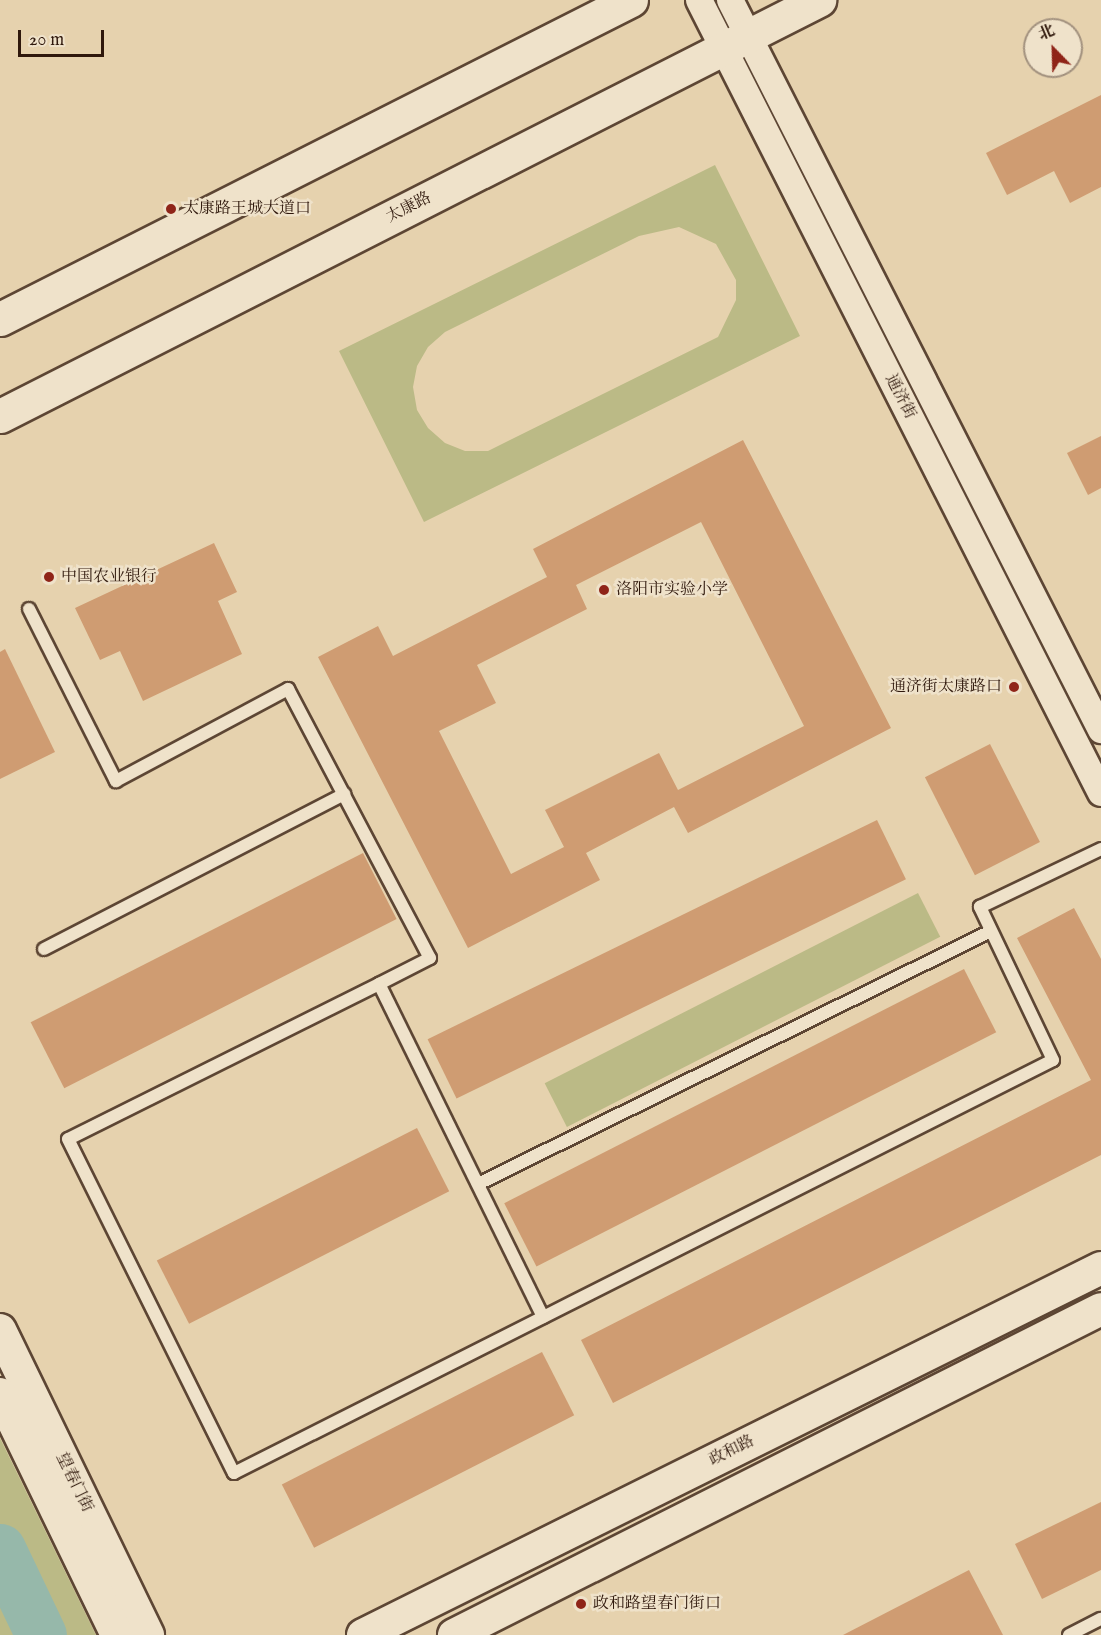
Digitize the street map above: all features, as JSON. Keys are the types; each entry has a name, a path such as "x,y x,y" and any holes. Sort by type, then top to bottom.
{"main road":[{"path":"0,319 631,0"},
{"name":"太康路","path":"0,416 819,0"}],"street":[{"name":"通济街","path":"699,0 736,41 1101,730"},
{"name":"通济街","path":"730,0 736,41 1101,793"},
{"name":"政和路","path":"363,1635 1101,1268"},
{"path":"454,1635 1101,1309"},
{"name":"望春门街","path":"0,1330 148,1635"},
{"name":"望春门街","path":"0,1394 117,1635"}],"lane":[{"path":"29,609 116,781 288,689 430,958 68,1139 234,1473 1053,1060 980,907 1101,849"},
{"path":"44,949 344,794"},
{"path":"478,1184 991,931"},
{"path":"379,984 543,1317"},
{"path":"1069,1635 1101,1619"}],"shaded area":[{"path":"715,165 800,336 424,522 339,351","holes":["679,227 716,244 736,280 736,300 718,337 488,451 465,451 445,443 428,428 417,410 413,387 417,366 428,347 445,332 639,236"]},
{"path":"918,893 940,937 567,1127 545,1083"},
{"path":"0,1438 96,1635 0,1635"}],"building":[{"path":"1101,95 1101,187 1070,203 1054,171 1007,195 986,153"},
{"path":"1101,436 1101,488 1088,495 1067,453"},
{"path":"743,440 891,728 688,833 674,807 586,853 600,880 468,948 318,657 378,626 393,656 547,577 533,549","holes":["701,522 804,726 678,790 659,753 545,810 564,847 511,874 439,731 496,703 477,665 587,609 576,585"]},
{"path":"214,543 237,592 218,601 242,654 143,701 120,651 100,660 75,608"},
{"path":"5,649 55,752 0,779 0,652"},
{"path":"990,744 1040,842 975,875 925,777"},
{"path":"877,820 906,879 457,1099 428,1039"},
{"path":"363,853 397,919 64,1088 31,1022"},
{"path":"1074,908 1101,959 1101,1155 613,1403 581,1340 1091,1080 1017,938"},
{"path":"964,969 996,1032 536,1267 504,1203"},
{"path":"417,1128 449,1191 189,1324 157,1261"},
{"path":"542,1352 574,1415 314,1548 282,1485"},
{"path":"1101,1502 1101,1570 1042,1599 1015,1544"},
{"path":"969,1570 1003,1635 843,1635"}],"waterway":[{"path":"0,1549 41,1635"}],"place":[{"name":"太康路王城大道口","path":"171,209"},
{"name":"中国农业银行","path":"49,577"},
{"name":"洛阳市实验小学","path":"604,590"},
{"name":"通济街太康路口","path":"1014,687"},
{"name":"政和路望春门街口","path":"581,1604"}]}
